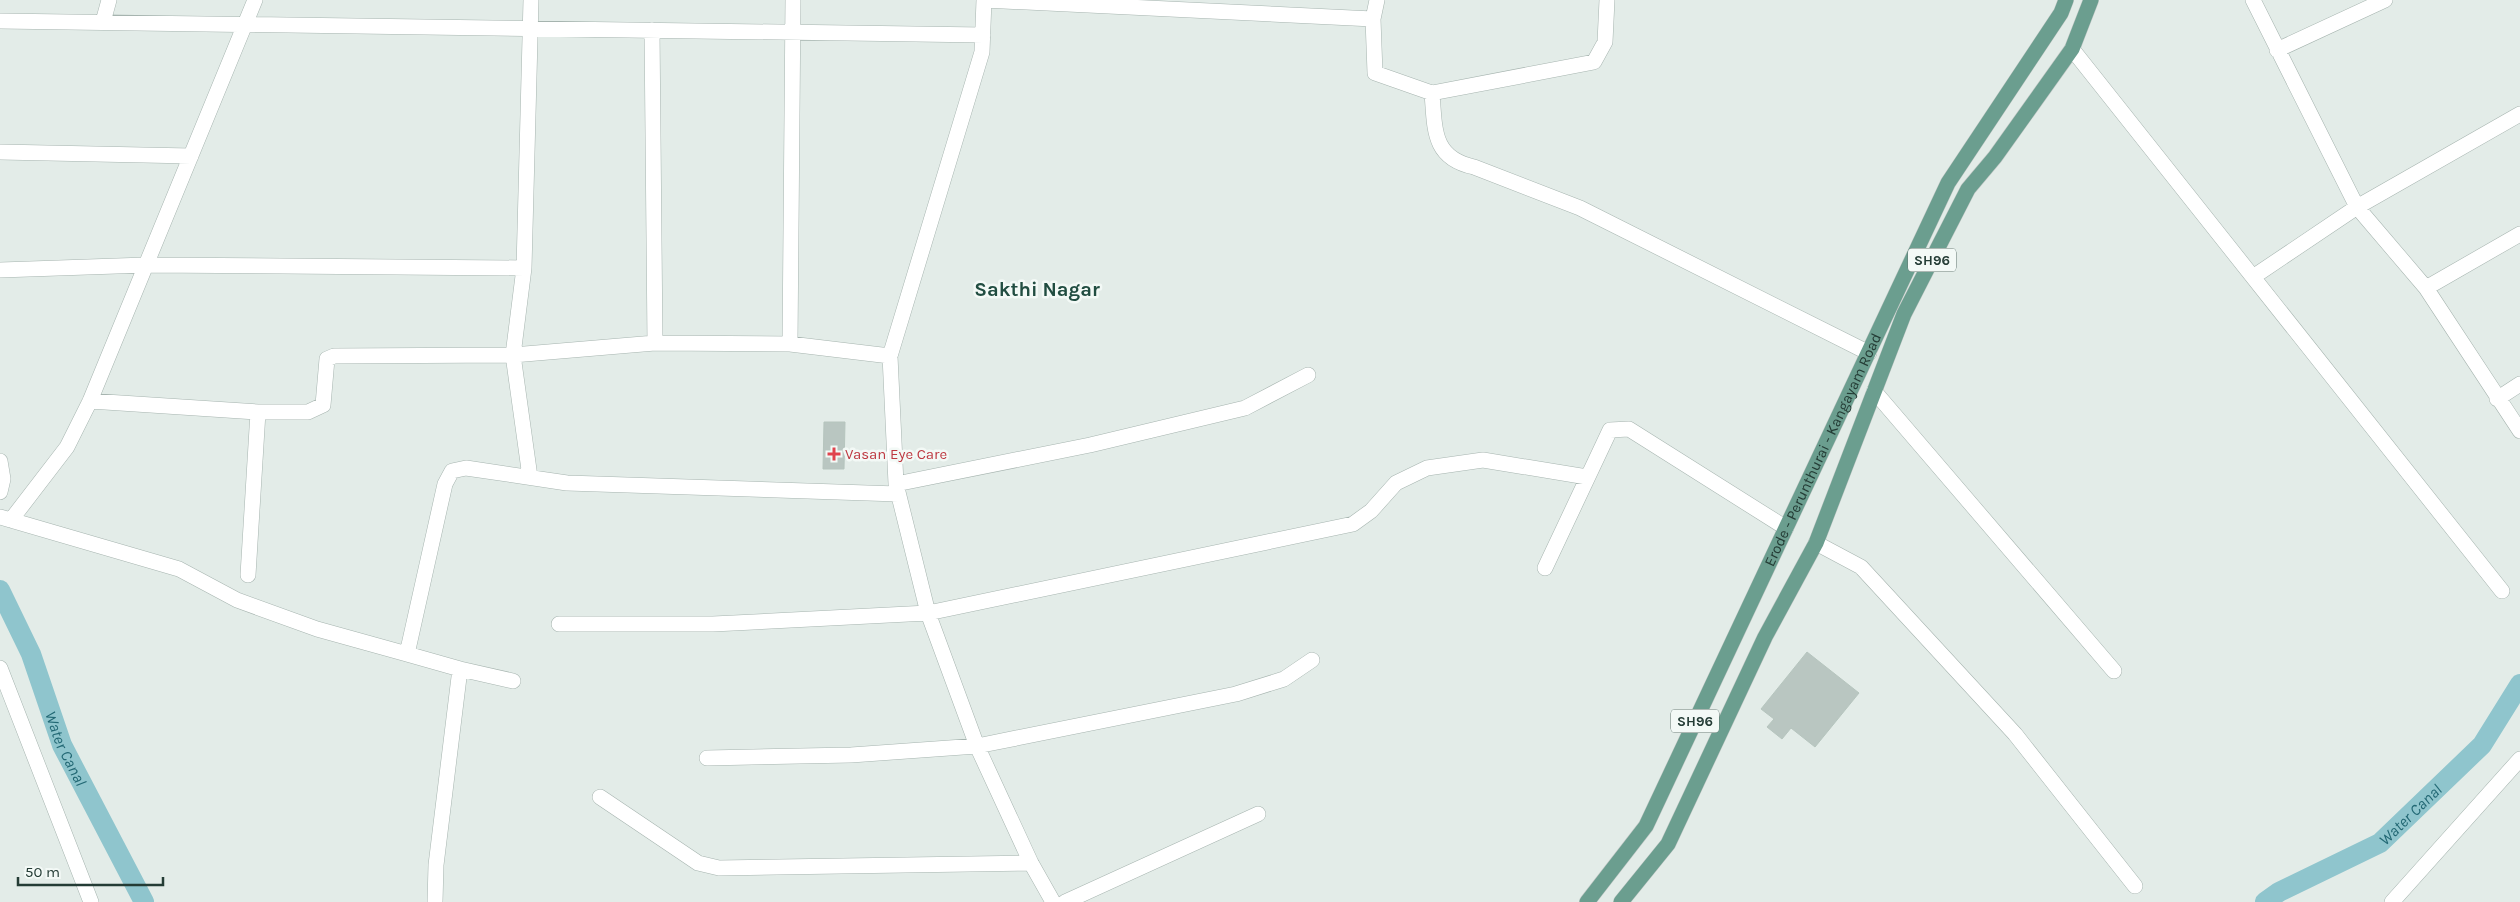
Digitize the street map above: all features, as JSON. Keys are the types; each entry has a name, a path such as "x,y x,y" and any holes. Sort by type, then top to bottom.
{"main road":[{"name":"Erode - Perunthurai - Kangayam Road","path":"1587,902 1646,826 1948,183 2061,13 2066,0"},
{"name":"Erode - Perunthurai - Kangayam Road","path":"1621,902 1668,844 1765,637 1816,543 1904,314 1968,189 1996,157 2072,49 2091,0"},
{"path":"1627,851 1648,868"}],"street":[{"path":"103,22 109,0"},
{"path":"255,0 90,401 67,447 6,518 179,569 236,600 317,629 460,669 513,681"},
{"path":"530,477 513,355 524,268 531,0"},
{"path":"790,344 794,0"},
{"path":"1052,902 1031,863 977,746 928,613 897,489 890,356 982,52 984,0 1373,19"},
{"path":"1377,0 1373,19 1375,73 1432,93 1594,62 1605,42 1609,4 1607,0"},
{"path":"2253,0 2357,207 2426,288 2497,399 2520,431"},
{"path":"2277,50 2385,0"},
{"path":"0,21 982,35"},
{"path":"652,30 655,343"},
{"path":"2072,49 2502,591"},
{"path":"1432,93 1435,136 1444,152 1457,163 1474,167 1580,208 1868,353"},
{"path":"2253,277 2357,207 2520,114"},
{"path":"0,152 191,156"},
{"path":"2426,288 2520,234"},
{"path":"0,270 146,265 524,268"},
{"path":"90,401 258,412 308,412 323,405 325,366 327,359 334,356 513,355 655,343 790,344 890,356"},
{"path":"407,654 445,484 452,471 466,468 567,483 897,489 1245,408 1308,375"},
{"path":"2497,399 2520,384"},
{"path":"1874,391 2114,671"},
{"path":"248,575 258,412"},
{"path":"1545,568 1610,430 1629,429 1786,528"},
{"path":"559,624 713,624 928,613 1354,524 1371,510 1396,483 1428,468 1483,460 1587,477"},
{"path":"0,461 3,479 0,492"},
{"path":"1816,543 1861,567 1875,582 2015,734 2135,886"},
{"path":"707,758 851,754 977,746 1236,694 1284,680 1312,660"},
{"path":"0,668 91,902"},
{"path":"434,902 436,865 460,669"},
{"path":"2392,902 2520,759"},
{"path":"600,797 698,863 719,868 1031,863"},
{"path":"1065,902 1258,814"}],"building":[{"path":"824,422 845,422 844,469 823,469"},
{"path":"1807,652 1859,693 1815,747 1791,728 1782,739 1767,727 1774,719 1761,709"}],"waterway":[{"name":"Water Canal","path":"0,590 31,654 62,745 144,902"},
{"name":"Water Canal","path":"2265,902 2279,892 2380,843 2482,745 2520,684"}],"place":[{"name":"Vasan Eye Care","path":"834,454"}],"district":[{"name":"Sakthi Nagar","path":"1037,289"}]}
